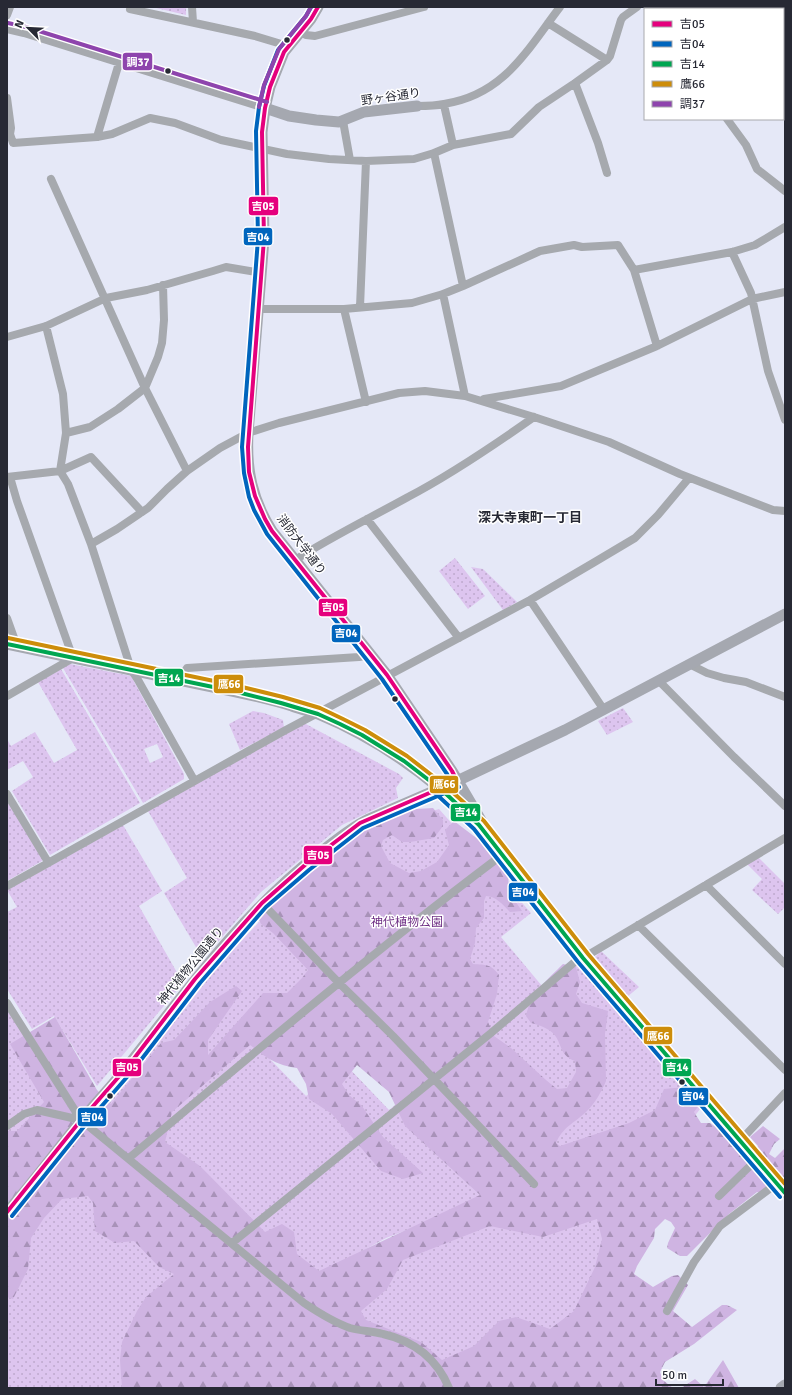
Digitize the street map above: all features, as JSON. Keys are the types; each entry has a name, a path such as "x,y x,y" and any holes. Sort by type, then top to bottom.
{"street":[{"path":"7,15 10,7"},
{"path":"192,7 193,22"},
{"name":"消防大学通り","path":"318,7 303,34 288,46 279,60 270,87 262,125 264,239 248,433 248,464 250,481 266,522 387,675 452,771 495,846"},
{"path":"303,34 315,36 424,7"},
{"name":"野ヶ谷通り","path":"7,29 289,116 340,122 364,112 444,104 478,94 492,86 515,67 560,7"},
{"path":"7,98 11,128 8,134 14,143 96,137 112,134 150,118 175,123 221,140 295,155 366,161 414,159 453,145 511,134 539,106 576,83 607,60 610,56 621,20 636,7"},
{"path":"130,9 255,36 288,46"},
{"path":"548,23 607,60"},
{"path":"96,137 119,63"},
{"path":"576,83 598,143 607,173"},
{"path":"444,104 453,145"},
{"path":"728,120 746,145 756,169 785,191"},
{"path":"343,121 350,160"},
{"path":"434,153 463,286"},
{"path":"360,308 366,161"},
{"path":"51,179 106,298 145,388 187,471"},
{"path":"634,270 732,252 755,245 785,227"},
{"path":"258,309 344,309 412,303 443,294 463,286 540,251 574,245 582,247 618,245 634,270 657,346"},
{"path":"732,252 751,293 770,378 785,420"},
{"path":"7,337 46,326 106,298 163,286 226,267 262,273"},
{"path":"66,433 90,427 118,409 145,388 158,357 162,343 164,320 163,286"},
{"path":"481,399 561,386 657,346 752,299 785,292"},
{"path":"443,294 465,396"},
{"path":"344,309 366,402"},
{"path":"46,326 63,394 66,433 60,471 68,484 91,544 131,669 194,780"},
{"path":"91,544 117,529 148,508 187,471 220,448 248,433 279,423 399,393 425,391 481,399 608,442 689,478 773,510 785,511"},
{"path":"295,560 330,538 409,497 499,442 534,417"},
{"path":"73,658 9,477 60,471 91,457 142,512"},
{"path":"7,886 194,780 387,675 530,600 635,538 658,515 689,478"},
{"path":"367,519 460,638"},
{"path":"530,600 604,710"},
{"name":"神代植物公園通り","path":"7,1212 129,1065 208,963 262,903 305,865 360,823 457,781 566,730 785,614"},
{"path":"7,618 12,645 131,669 276,701 317,714 379,745 396,756 439,788 466,812 495,846 580,959 785,1193"},
{"path":"180,680 188,668 359,657 370,655"},
{"path":"7,696 73,658"},
{"path":"689,664 707,673 746,682 785,697"},
{"path":"659,681 785,806"},
{"path":"7,794 48,862"},
{"path":"232,1243 580,959 785,838"},
{"path":"129,1158 338,982 494,861"},
{"path":"706,885 785,964"},
{"path":"262,903 338,982 393,1036 433,1080 534,1184"},
{"path":"638,925 785,1070"},
{"path":"7,1003 82,1120 303,1302 328,1318 350,1328 382,1333 400,1338 424,1352 442,1374 449,1388"},
{"path":"740,1141 785,1093"},
{"path":"7,1126 24,1114 37,1110 82,1120"},
{"path":"720,1196 752,1164"},
{"path":"667,1311 694,1262 720,1226 772,1187 776,1182"},
{"path":"781,1388 785,1385"}],"green space":[{"path":"152,7 186,7 186,15"},
{"path":"455,558 485,596 468,609 439,571"},
{"path":"471,567 483,569 517,602 503,610"},
{"path":"70,664 131,676 184,774 184,779 143,803 63,668","holes":["157,744 163,757 150,763 144,749"]},
{"path":"61,669 140,803 50,855 12,791 33,777 23,761 7,770 7,739 11,746 35,732 54,763 77,750 38,682"},
{"path":"623,708 633,722 607,735 598,721"},
{"path":"253,711 264,713 283,720 284,728 240,750 229,724"},
{"path":"304,723 399,774 403,778 396,788 398,798 342,825 261,892 203,959 164,893 187,878 148,811"},
{"path":"7,797 42,855 42,861 7,881"},
{"path":"433,808 443,820 443,826 434,838 402,842 392,835 383,840 381,846 390,863 409,873 421,871 437,862 449,845 445,830 454,821 479,840 508,871 509,892 522,911 510,912 496,899 486,896 484,901 484,918 476,928 475,943 470,959 473,964 491,967 499,975 497,994 488,1022 494,1036 511,1048 557,1089 567,1088 576,1072 575,1061 570,1059 564,1053 557,1038 552,1032 531,1023 526,1016 531,1001 540,987 563,964 576,967 580,982 576,994 582,1003 608,1011 605,1034 606,1081 592,1106 565,1129 556,1143 560,1146 629,1123 655,1110 664,1089 681,1087 693,1091 703,1100 694,1112 701,1123 710,1123 735,1140 749,1155 758,1146 750,1137 763,1126 780,1139 774,1144 769,1154 775,1158 785,1148 785,1189 776,1189 765,1195 757,1192 729,1214 687,1256 680,1256 667,1248 675,1228 671,1222 665,1219 655,1229 654,1238 637,1266 634,1274 653,1287 672,1276 678,1275 688,1285 673,1311 692,1327 722,1305 727,1305 737,1310 694,1344 665,1362 660,1372 663,1380 673,1388 122,1388 120,1360 122,1342 137,1311 146,1297 174,1274 159,1267 134,1241 115,1243 95,1231 93,1203 88,1196 62,1199 44,1218 31,1238 28,1269 13,1299 7,1297 7,1131 17,1131 44,1102 10,1044 55,1017 97,1090 111,1104 161,1043 174,1040 210,1002 236,986 242,991 208,1040 208,1055 263,993 287,993 308,970 273,933 261,924 257,916 300,875 366,825 399,810","holes":["250,1045 261,1054 277,1063 297,1068 306,1084 309,1099 332,1114 381,1171 403,1179 423,1173 383,1137 362,1106 349,1095 342,1084 357,1065 389,1092 405,1126 480,1195 319,1271 297,1254 294,1232 282,1224 265,1232 200,1166 165,1142 172,1112","597,1219 602,1239 595,1267 574,1311 550,1329 516,1317 499,1321 474,1346 442,1360 421,1342 366,1320 361,1311 387,1289 403,1260 490,1226 543,1237"]},
{"name":"神代植物公園","path":"439,809 531,913 501,937 542,986 575,961 697,1099 700,1109 694,1117 576,1165 386,1238 299,1288 104,1110 221,963 274,906 375,829","holes":["368,1048 411,1092 389,1110 345,1064 306,1096 264,1053"]},
{"path":"123,825 162,891 139,906 183,983 97,1086 54,1016 32,1029 7,989 7,912 17,907 7,890"},
{"path":"758,857 785,884 785,907 778,914 752,890 762,879 747,864"},
{"path":"601,951 639,987 627,997 594,958"},
{"path":"7,1009 65,1101 7,1195"},
{"path":"86,1127 300,1303 344,1273 667,1156 552,1388 7,1388 7,1226"},
{"path":"723,1360 739,1388 681,1388 695,1379 704,1387"}],"transit line":[{"name":"吉04","path":"311,7 306,16 278,50 264,86 259,107 256,131 258,239 242,447 244,473 249,497 267,534 382,679 447,774 452,784"},
{"name":"調37","path":"259,107 264,85 279,49 306,16 311,7"},
{"name":"吉05","path":"318,7 311,19 284,52 270,87 265,108 262,132 264,239 248,447 249,472 255,496 272,531 387,675 452,771 457,781"},
{"name":"調37","path":"8,23 26,27 267,102"},
{"name":"鷹66","path":"8,638 238,686 283,697 320,708 365,730 407,756 447,787 484,821 588,954 785,1184"},
{"name":"吉14","path":"7,644 237,692 281,703 318,714 340,724 362,735 404,761 443,791 479,825 583,958 785,1193"},
{"name":"吉05","path":"7,1212 81,1120 129,1065 195,979 262,903 305,865 360,823 457,781"},
{"name":"吉04","path":"12,1216 86,1124 134,1069 200,983 266,907 309,870 363,828 459,787"},
{"name":"吉04","path":"435,793 474,829 578,962 780,1197"}],"district":[{"name":"深大寺東町一丁目","path":"530,518"}]}
